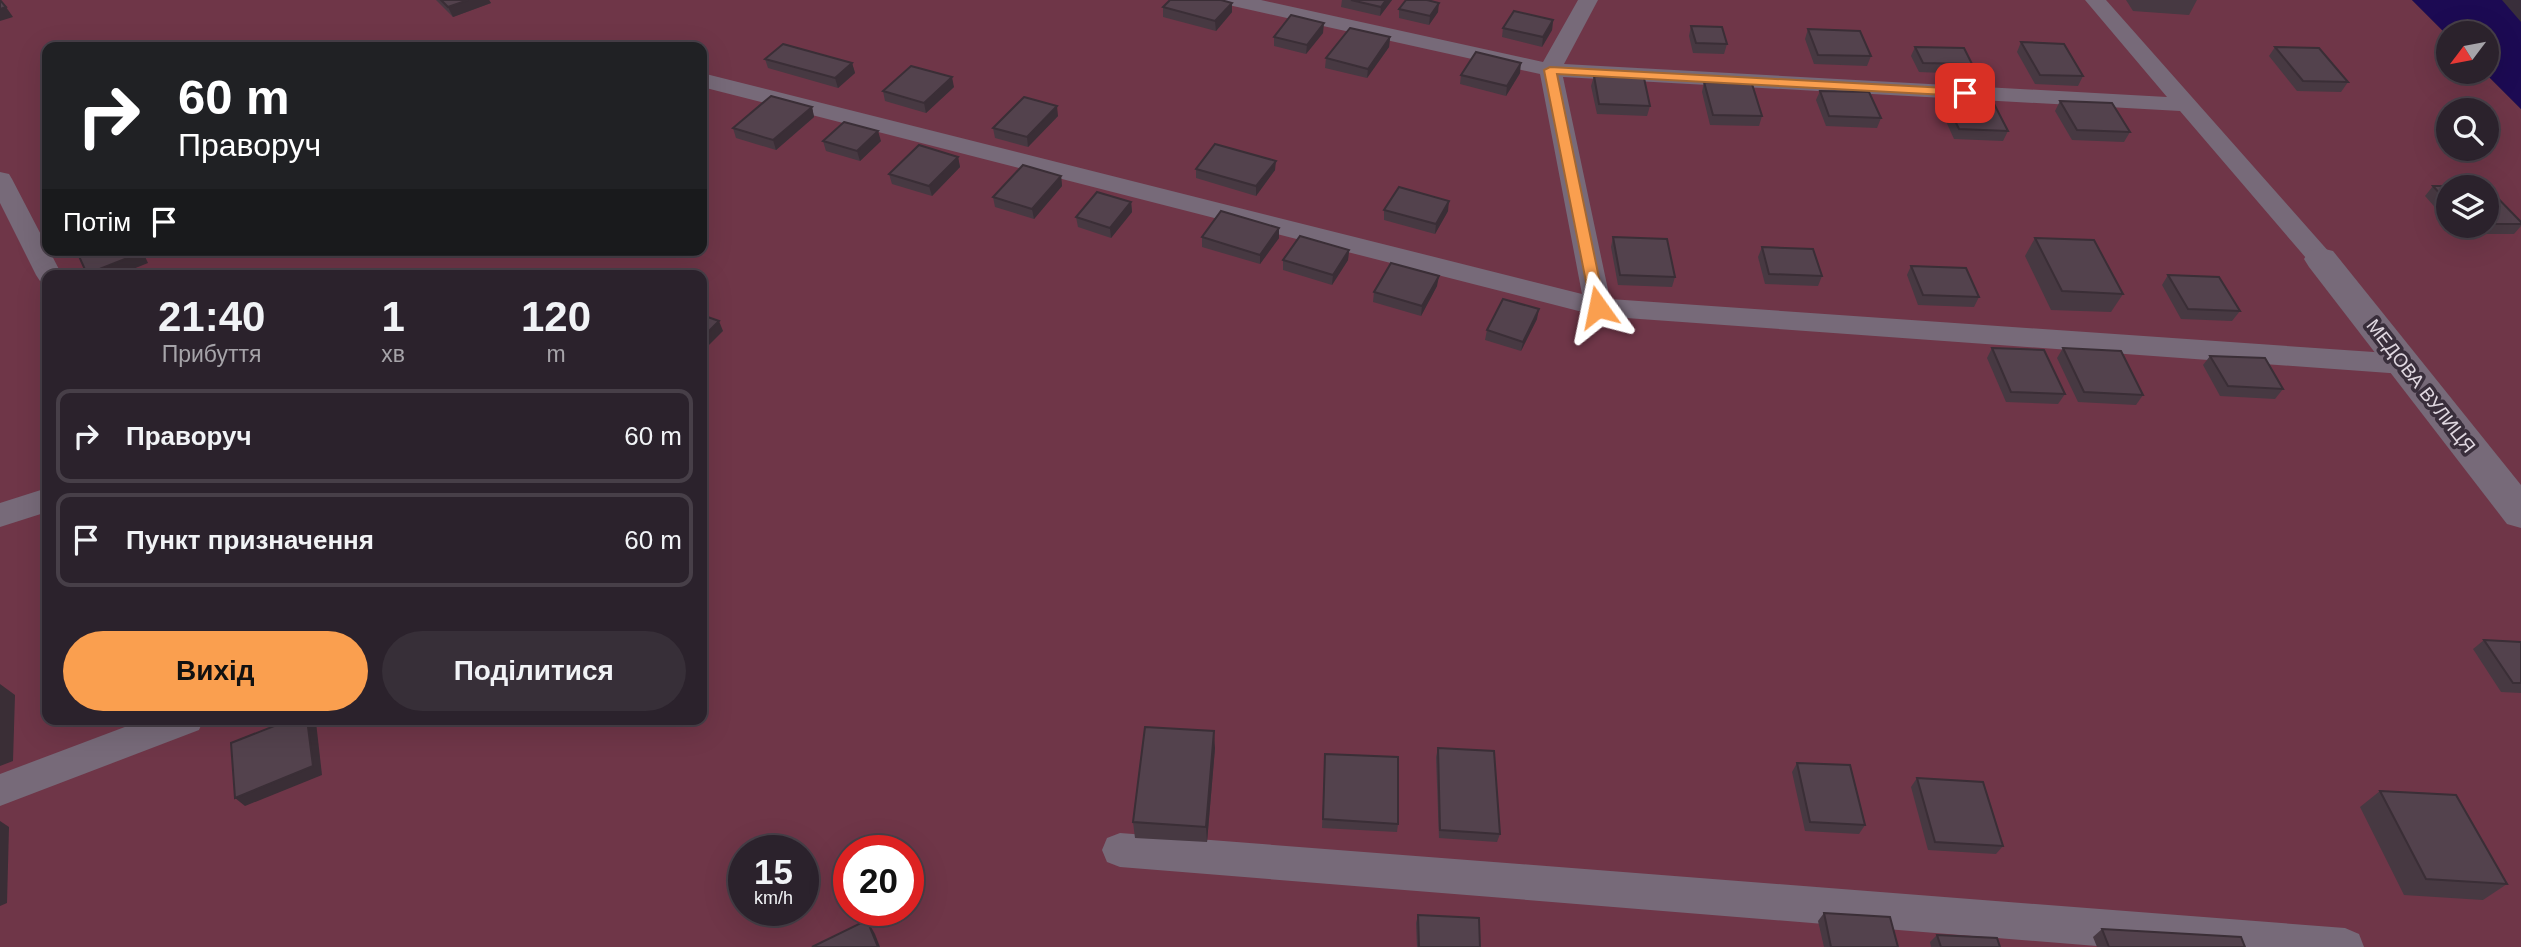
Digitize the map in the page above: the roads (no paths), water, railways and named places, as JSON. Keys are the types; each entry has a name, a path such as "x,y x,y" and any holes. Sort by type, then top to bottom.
{"street":[{"name":"МЕДОВА ВУЛИЦЯ","path":"2321,259 2521,513"}],"lane":[{"path":"1233,0 1550,70 2186,105"},
{"path":"1588,0 1550,70 1598,307"},
{"path":"2095,0 2321,259"},
{"path":"707,81 1598,307 2403,364"},
{"path":"0,178 46,270"},
{"path":"0,515 42,501"},
{"path":"0,790 171,725"},
{"path":"1120,850 2345,947"}]}
